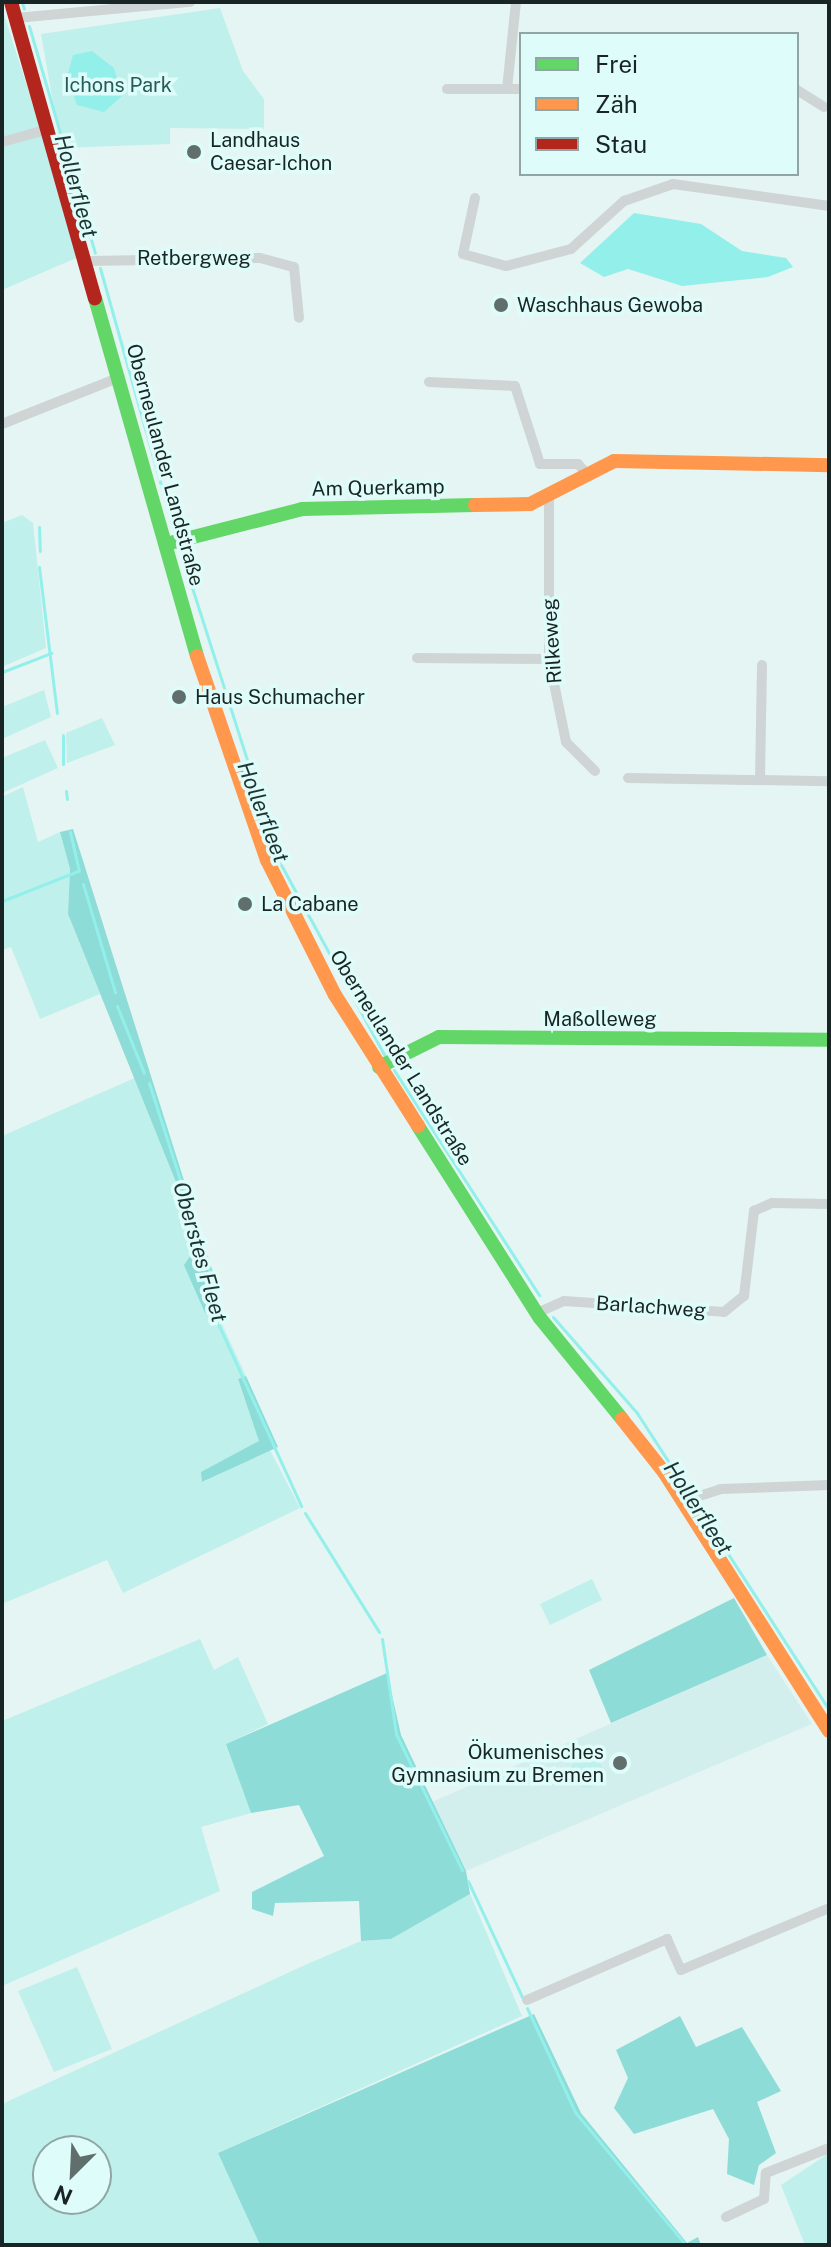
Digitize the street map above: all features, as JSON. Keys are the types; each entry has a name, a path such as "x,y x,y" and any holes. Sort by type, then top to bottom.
{"street":[{"name":"Oberneulander Landstraße","path":"11,2 89,261 220,736 267,860 379,1067 537,1313 690,1496 829,1731"},
{"path":"16,18 190,2"},
{"path":"507,89 516,2"},
{"path":"447,89 519,89"},
{"path":"799,91 824,107"},
{"path":"2,142 49,129"},
{"path":"475,198 463,254 506,266 571,249 624,201 673,184 829,206"},
{"name":"Retbergweg","path":"89,261 271,261 294,267 299,318"},
{"path":"2,424 120,377"},
{"path":"429,382 515,386 540,464 578,464 587,474"},
{"name":"Am Querkamp","path":"166,544 302,509 495,506 549,497 614,461 829,465"},
{"name":"Rilkeweg","path":"549,497 549,659 566,742 595,771"},
{"path":"417,658 549,659"},
{"path":"760,780 762,665"},
{"path":"628,778 829,781"},
{"name":"Maßolleweg","path":"379,1067 439,1037 829,1040"},
{"name":"Barlachweg","path":"537,1313 564,1301 724,1312 744,1296 754,1211 772,1203 829,1204"},
{"path":"690,1496 829,1485"},
{"path":"527,2000 667,1939 681,1970 829,1908"},
{"path":"726,2217 764,2199 766,2173 829,2148"}],"shaded area":[{"path":"92,51 114,68 122,96 104,112 77,105 67,77 73,55"},
{"path":"634,213 701,224 742,251 786,258 793,267 768,277 682,286 628,269 604,277 580,263"},
{"path":"73,829 217,1285 214,1307 205,1313 184,1265 195,1249 182,1197 68,914 70,869 60,832"},
{"path":"246,1376 278,1447 202,1482 201,1472 259,1441 238,1379"},
{"path":"734,1598 767,1655 611,1723 589,1670"},
{"name":"Ökumenisches Gymnasium zu Bremen","path":"767,1655 812,1724 466,1871 432,1802"},
{"path":"387,1673 401,1735 466,1871 470,1894 391,1939 361,1941 359,1901 275,1903 273,1916 252,1909 252,1892 324,1856 299,1805 251,1813 226,1744"},
{"path":"534,2014 581,2113 687,2243 698,2237 701,2245 260,2245 218,2153"},
{"path":"680,2016 696,2047 742,2027 781,2091 757,2102 776,2153 759,2165 754,2185 727,2174 729,2139 713,2109 634,2134 614,2108 628,2078 616,2050"}],"green space":[{"path":"2,8 81,256 2,290"},
{"name":"Ichons Park","path":"220,8 243,71 264,99 264,129 170,128 170,144 61,148 41,34"},
{"path":"22,515 33,523 46,648 2,667 2,523"},
{"path":"44,690 51,717 2,739 2,707"},
{"path":"102,718 115,745 67,763 66,733"},
{"path":"45,740 58,768 2,793 2,758"},
{"path":"23,787 38,842 60,832 70,869 68,914 100,994 40,1019 11,947 2,950 2,797"},
{"path":"137,1077 182,1197 197,1293 205,1312 214,1307 246,1376 238,1380 260,1441 202,1472 203,1482 270,1450 300,1508 123,1593 107,1560 2,1604 2,1136"},
{"path":"592,1579 602,1600 550,1625 540,1604"},
{"path":"200,1639 214,1670 238,1657 268,1724 226,1744 251,1813 201,1827 220,1891 2,1986 2,1721"},
{"path":"587,1756 598,1761 603,1772 598,1783 587,1788 576,1783 571,1772 576,1761"},
{"path":"470,1894 522,2016 218,2153 260,2245 2,2245 2,2104 361,1941 391,1939"},
{"path":"77,1967 112,2049 54,2072 18,1991"},
{"path":"829,2153 829,2245 805,2245 781,2185"}],"waterway":[{"name":"Hollerfleet","path":"22,2 24,9"},
{"name":"Hollerfleet","path":"29,26 95,253"},
{"name":"Hollerfleet","path":"100,268 174,532"},
{"name":"Oberstes Fleet","path":"39,527 40,551"},
{"name":"Hollerfleet","path":"181,553 279,861 384,1054"},
{"name":"Oberstes Fleet","path":"39,567 57,713"},
{"path":"2,672 51,653"},
{"name":"Oberstes Fleet","path":"63,735 63,764"},
{"name":"Oberstes Fleet","path":"66,791 67,799"},
{"name":"Oberstes Fleet","path":"70,832 79,871"},
{"path":"2,901 78,871"},
{"name":"Oberstes Fleet","path":"83,884 115,992"},
{"name":"Oberstes Fleet","path":"117,1006 144,1073"},
{"name":"Hollerfleet","path":"394,1070 539,1295"},
{"name":"Oberstes Fleet","path":"149,1083 213,1282 210,1306 301,1506"},
{"name":"Hollerfleet","path":"553,1317 637,1413 829,1710"},
{"name":"Oberstes Fleet","path":"305,1513 379,1632"},
{"name":"Oberstes Fleet","path":"382,1639 396,1734 462,1870"},
{"name":"Oberstes Fleet","path":"468,1881 522,1997"},
{"name":"Oberstes Fleet","path":"527,2008 575,2112 686,2245"}],"traffic: fast":[{"path":"95,298 197,656"},
{"path":"166,544 302,509 475,505"},
{"path":"379,1067 439,1037 829,1040"},
{"path":"418,1126 540,1318 622,1419"}],"traffic: slow":[{"path":"475,505 530,504 614,461 829,465"},
{"path":"197,656 267,860 335,995 418,1126"},
{"path":"622,1419 664,1472 829,1731"}],"traffic: jam":[{"path":"11,2 95,298"}],"place":[{"name":"Landhaus Caesar-Ichon","path":"194,152"},
{"name":"Waschhaus Gewoba","path":"501,305"},
{"name":"Haus Schumacher","path":"179,697"},
{"name":"La Cabane","path":"245,904"},
{"name":"Ökumenisches Gymnasium zu Bremen","path":"620,1763"}]}
